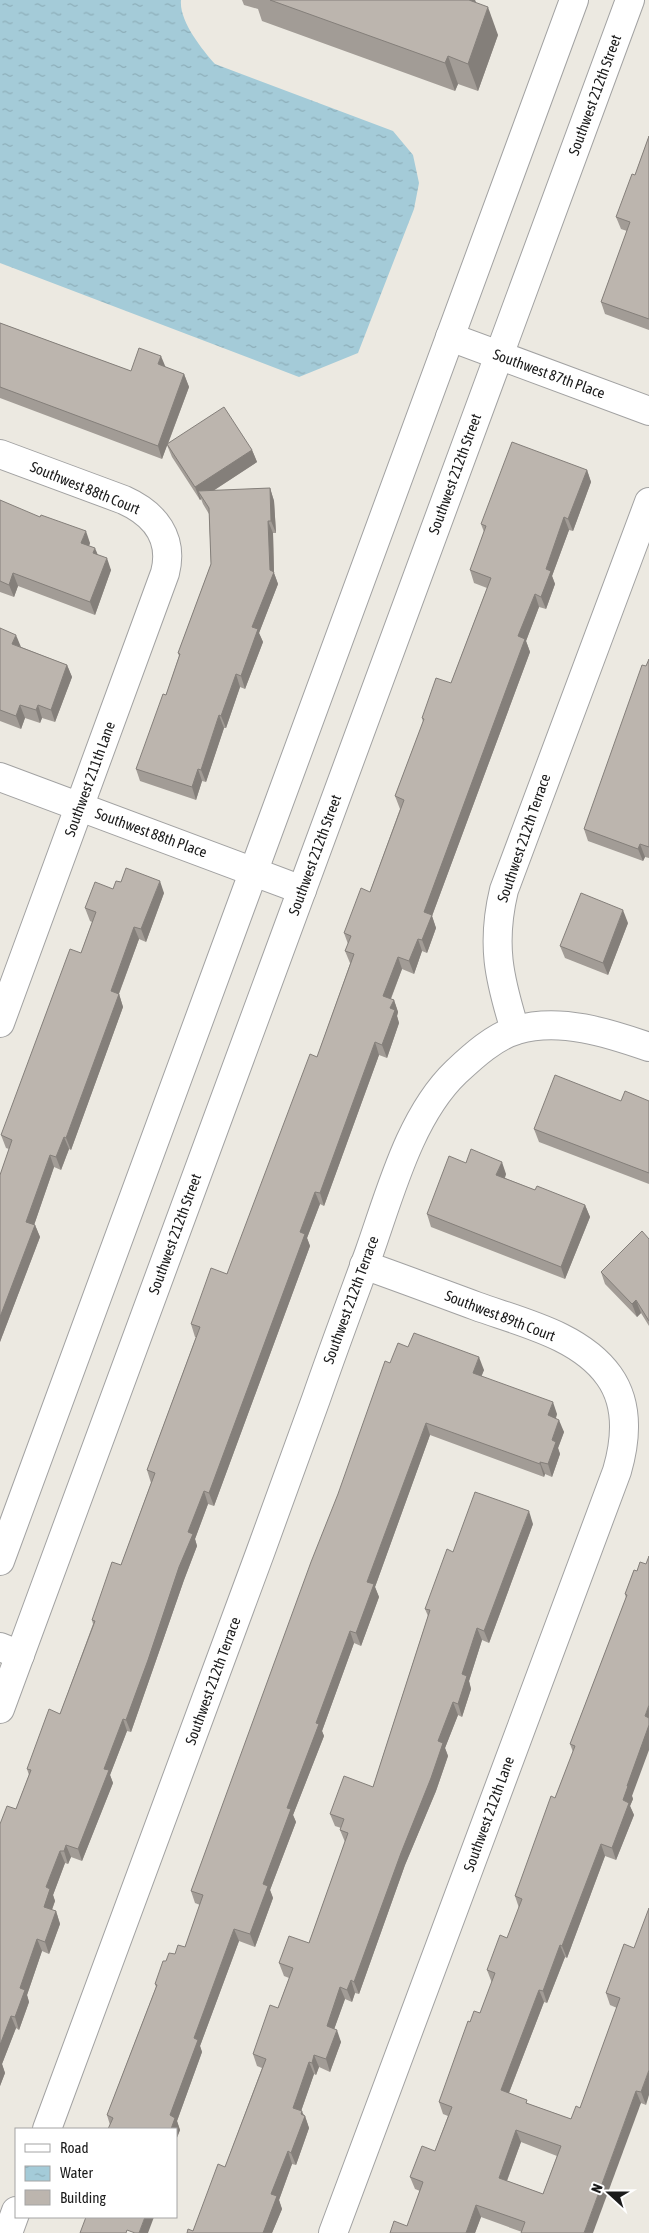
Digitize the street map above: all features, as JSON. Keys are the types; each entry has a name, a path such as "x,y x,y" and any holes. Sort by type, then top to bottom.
{"street":[{"path":"0,1560 574,0"},
{"name":"Southwest 212th Street","path":"0,1709 10,1651 302,890 630,0"},
{"name":"Southwest 87th Place","path":"450,337 649,411"},
{"name":"Southwest 88th Court","path":"0,454 133,504 151,517 162,533"},
{"name":"Southwest 212th Terrace","path":"47,2128 401,1165 425,1110 454,1073 485,1048 515,1030 498,968 497,919 504,890 649,502"},
{"name":"Southwest 211th Lane","path":"0,1024 165,573 168,558 162,533"},
{"name":"Southwest 88th Place","path":"0,777 302,890"},
{"path":"515,1030 536,1026 572,1028 623,1038 649,1047"},
{"name":"Southwest 89th Court","path":"364,1265 558,1337 599,1364 618,1392"},
{"name":"Southwest 212th Lane","path":"333,2233 617,1471 625,1434 618,1392"},
{"path":"8,2233 15,2214"}],"water":[{"path":"0,0 181,0 181,8 187,26 215,64 393,131 413,155 419,183 414,209 358,353 299,377 0,263"}],"building":[{"path":"270,0 469,0 488,7 468,64 448,56 445,63"},
{"path":"649,136 649,319 601,302 630,222 616,217 632,174 635,175"},
{"path":"0,323 131,371 139,348 161,356 158,364 184,374 158,446 0,387"},
{"path":"224,407 252,450 195,487 167,444"},
{"path":"512,442 587,470 568,519 564,517 546,569 551,571 541,597 535,594 518,636 525,639 424,912 432,915 422,940 418,939 409,961 398,957 383,996 394,1000 390,1008 395,1010 382,1045 375,1042 320,1193 315,1192 300,1232 305,1234 209,1493 204,1491 188,1532 193,1534 179,1567 126,1720 123,1719 104,1769 109,1770 78,1849 66,1845 64,1851 60,1851 46,1887 50,1889 44,1907 56,1911 45,1942 37,1939 20,1988 25,1990 15,2017 11,2016 0,2045 0,1824 7,1806 16,1809 31,1770 27,1769 49,1709 60,1714 95,1621 92,1620 112,1562 121,1565 155,1473 147,1470 200,1327 191,1324 211,1268 227,1274 310,1054 317,1057 354,954 345,951 351,936 344,933 361,888 370,892 404,800 395,796 424,719 422,718 436,678 451,683 491,578 470,570 486,526 481,524"},
{"path":"270,488 271,521 268,521 270,570 274,572 252,627 258,629 241,676 236,674 221,716 219,715 201,770 198,769 192,787 136,769 163,694 166,695 180,654 178,653 211,564 209,508 198,491"},
{"path":"0,500 40,517 41,515 86,531 81,543 95,548 93,553 107,558 90,602 13,573 9,585 0,581"},
{"path":"0,628 16,635 12,644 67,665 51,710 38,705 36,710 20,705 16,716 0,710"},
{"path":"649,659 649,847 640,844 638,849 584,829 642,665 646,666"},
{"path":"126,868 160,881 141,929 134,927 111,991 119,994 66,1138 64,1137 56,1157 50,1155 26,1222 35,1225 0,1317 0,1175 12,1140 1,1135 70,949 81,953 96,912 85,908 95,882 113,889 116,881 121,882"},
{"path":"581,893 623,910 603,963 560,946"},
{"path":"555,1075 621,1101 625,1091 649,1101 649,1173 534,1129"},
{"path":"471,1149 502,1162 496,1175 535,1190 537,1186 585,1205 561,1267 427,1214 449,1156 466,1163"},
{"path":"642,1231 649,1239 649,1321 636,1300 632,1304 601,1272"},
{"path":"414,1333 479,1357 473,1373 553,1402 548,1415 559,1420 552,1440 556,1442 548,1464 540,1462 540,1464 426,1423 367,1582 374,1584 356,1633 350,1631 316,1723 319,1724 287,1808 291,1809 263,1884 268,1886 250,1934 234,1929 194,2038 198,2040 170,2115 175,2118 171,2128 108,2128 113,2118 107,2115 157,1985 155,1984 163,1961 166,1961 169,1953 175,1954 178,1945 185,1947 203,1895 191,1891 311,1562 338,1494 385,1361 390,1363 398,1343 408,1347"},
{"path":"475,1492 529,1511 484,1631 477,1628 462,1674 467,1676 458,1704 453,1702 438,1741 443,1743 431,1778 401,1853 354,1982 351,1980 347,1990 340,1987 327,2026 337,2030 326,2059 314,2055 312,2063 309,2062 293,2108 302,2111 301,2114 305,2116 291,2153 288,2151 271,2194 277,2196 263,2233 187,2233 188,2229 193,2231 218,2164 225,2167 266,2059 253,2054 270,2005 278,2008 293,1968 279,1963 289,1936 309,1943 348,1833 340,1830 344,1819 330,1814 344,1776 373,1787 430,1610 425,1609 447,1549 453,1552"},
{"path":"649,1556 649,1705 645,1716 649,1718 649,1725 623,1800 629,1803 612,1848 601,1844 543,1991 539,1990 501,2090 527,2100 526,2103 571,2119 576,2106 580,2108 620,1998 606,1993 624,1944 634,1948 649,1908 649,2070 641,2092 636,2091 584,2233 521,2233 525,2222 476,2205 466,2233 390,2233 394,2221 407,2226 423,2182 410,2177 422,2146 435,2151 452,2107 439,2102 468,2021 470,2022 474,2011 480,2013 495,1973 487,1970 500,1935 507,1938 522,1899 515,1896 551,1796 555,1798 575,1746 570,1744 627,1595 625,1594 634,1570 637,1571 640,1562 646,1564","holes":["516,2130 561,2146 543,2194 499,2178"]},
{"path":"86,2218 145,2218 139,2233 127,2230 126,2233 80,2233"}]}
